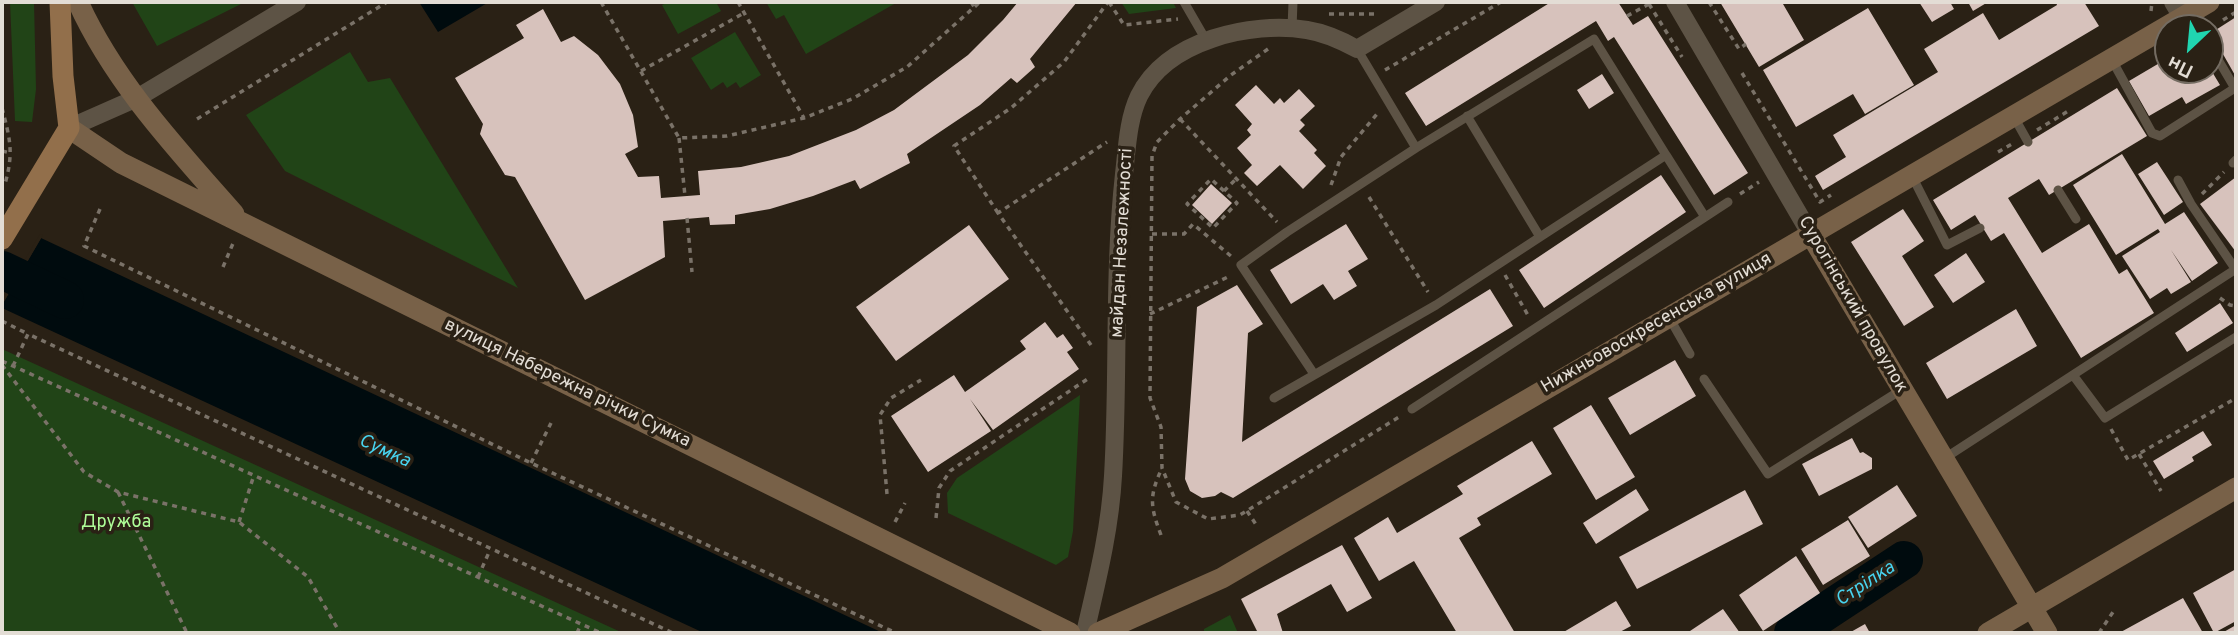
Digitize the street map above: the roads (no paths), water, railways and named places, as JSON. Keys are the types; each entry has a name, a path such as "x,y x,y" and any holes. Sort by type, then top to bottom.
{"main road":[{"path":"2,239 69,128 63,76 60,2"}],"street":[{"path":"78,2 90,29 136,98 166,137 242,223"},
{"path":"69,128 136,98 297,2"},
{"path":"1357,49 1436,2"},
{"name":"Сурогінський провулок","path":"1675,2 2047,633"},
{"name":"Нижньовоскресенська вулиця","path":"1098,633 1222,578 2191,12"},
{"name":"майдан Незалежності","path":"1085,633 1107,535 1113,477 1121,203 1129,131 1139,97 1153,75 1176,55 1206,40 1256,29 1292,28 1335,37 1357,49"},
{"name":"вулиця Набережна річки Сумка","path":"69,128 121,163 1070,633"},
{"path":"1988,633 2236,488"}],"lane":[{"path":"1184,2 1206,40"},
{"path":"1292,28 1293,2"},
{"path":"1314,374 1241,265 1416,148 1594,39 1705,217"},
{"path":"1357,49 1416,148"},
{"path":"2112,60 2152,133 2160,136 2236,89 2224,69"},
{"path":"1467,116 1540,236"},
{"path":"2014,117 2028,142"},
{"path":"1274,398 1436,305 1667,155"},
{"path":"1911,174 1947,245 1980,228"},
{"path":"1944,459 2236,269 2191,204 2178,180"},
{"path":"2058,190 2076,219"},
{"path":"1412,409 1728,202"},
{"path":"1669,317 1689,354"},
{"path":"2073,375 2105,418 2236,337"},
{"path":"1704,379 1768,474 1902,390"}],"water":[{"path":"419,2 489,2 438,32"},
{"path":"41,238 883,633 704,633 2,308"}],"waterway":[{"name":"Сумка","path":"2,270 65,300"},
{"name":"Стрілка","path":"1793,633 1904,560"}],"park label":[{"name":"Дружба","path":"116,523"}]}
